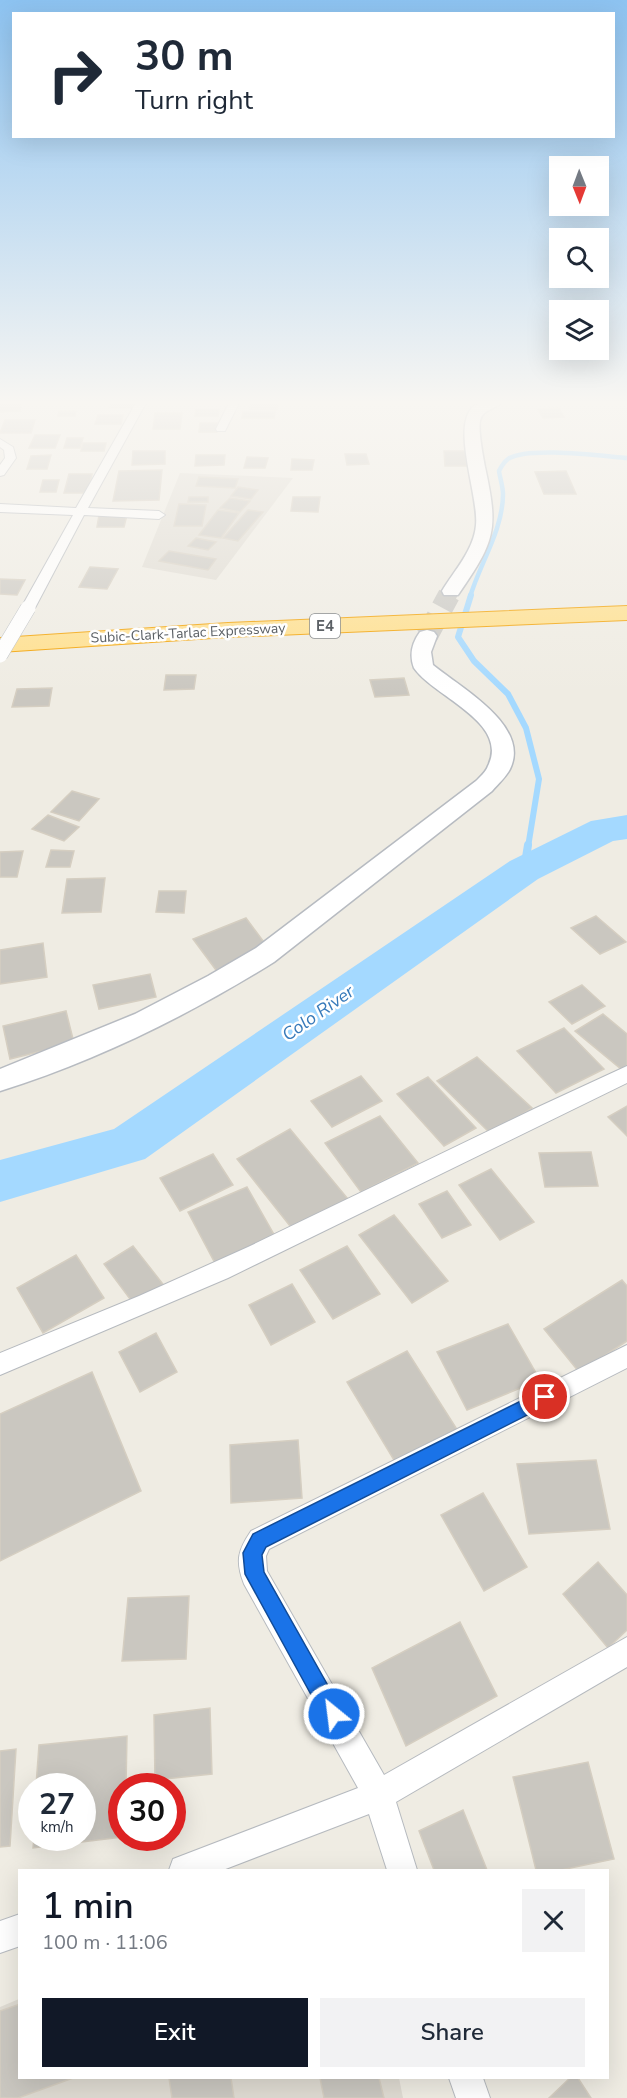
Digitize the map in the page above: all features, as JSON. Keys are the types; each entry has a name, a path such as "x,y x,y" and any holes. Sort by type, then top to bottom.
{"highway":[{"name":"Subic-Clark-Tarlac Expressway","path":"0,631 223,617 627,600"},
{"name":"Subic-Clark-Tarlac Expressway","path":"0,645 276,628 627,613"}],"street":[{"path":"0,655 88,499"},
{"path":"451,591 479,547 485,527 483,499"},
{"path":"0,508 159,515"},
{"path":"0,1080 28,1071 122,1032 227,979 265,955 484,786 499,768 504,748 494,724 424,668 420,660 427,636"},
{"path":"0,1365 185,1286 627,1074"},
{"path":"402,1869 379,1794 254,1574 252,1553 260,1540 627,1356"},
{"path":"187,1869 379,1794 627,1651"},
{"path":"0,1937 18,1931"},
{"path":"466,2079 472,2098"}],"shaded area":[{"path":"170,499 277,499 216,580 142,567"},
{"path":"18,1999 18,2079 399,2079 403,2098 0,2098 0,2007"}],"building":[{"path":"113,499 159,499 159,500 113,501"},
{"path":"189,499 208,499 208,502 188,502"},
{"path":"229,499 250,501 240,512 220,508"},
{"path":"293,499 320,499 318,512 291,511"},
{"path":"179,504 206,505 202,526 174,526"},
{"path":"218,510 239,513 221,538 199,535"},
{"path":"248,510 263,512 238,541 223,538"},
{"path":"99,515 127,515 124,527 97,527"},
{"path":"196,538 216,542 208,550 188,546"},
{"path":"169,551 216,559 208,570 159,561"},
{"path":"90,567 118,569 107,589 79,587"},
{"path":"0,579 25,580 17,595 0,594"},
{"path":"166,675 196,675 194,689 164,690"},
{"path":"404,678 409,695 375,697 370,680"},
{"path":"52,688 49,706 12,707 17,689"},
{"path":"72,791 99,799 79,821 51,812"},
{"path":"48,815 79,827 64,841 32,829"},
{"path":"51,850 74,851 70,867 46,867"},
{"path":"23,851 17,877 0,877 0,852"},
{"path":"105,878 101,912 62,913 67,879"},
{"path":"159,891 186,891 184,913 156,912"},
{"path":"596,916 626,942 600,954 571,928"},
{"path":"246,918 269,949 216,970 193,939"},
{"path":"43,943 47,977 0,984 0,950"},
{"path":"150,974 156,997 99,1009 93,985"},
{"path":"582,985 605,1006 572,1024 549,1002"},
{"path":"66,1011 74,1043 10,1059 3,1026"},
{"path":"603,1014 627,1034 627,1065 621,1069 575,1031"},
{"path":"564,1028 604,1069 556,1093 517,1051"},
{"path":"477,1057 532,1108 491,1134 437,1081"},
{"path":"361,1076 382,1101 332,1127 311,1101"},
{"path":"428,1077 476,1128 444,1146 397,1094"},
{"path":"627,1106 627,1136 608,1117"},
{"path":"380,1116 418,1163 361,1192 325,1143"},
{"path":"290,1129 348,1199 294,1231 237,1159"},
{"path":"591,1152 598,1186 545,1187 539,1153"},
{"path":"213,1154 233,1185 180,1211 160,1178"},
{"path":"491,1169 534,1222 500,1240 459,1185"},
{"path":"247,1187 276,1238 216,1265 188,1212"},
{"path":"447,1191 471,1225 442,1238 419,1204"},
{"path":"394,1215 448,1281 412,1303 359,1235"},
{"path":"133,1246 166,1288 136,1307 104,1264"},
{"path":"347,1246 380,1294 333,1319 300,1270"},
{"path":"76,1255 104,1298 43,1333 17,1288"},
{"path":"622,1280 627,1286 627,1341 579,1372 544,1329"},
{"path":"292,1284 315,1322 271,1345 249,1305"},
{"path":"508,1324 540,1380 467,1410 437,1352"},
{"path":"156,1333 177,1372 140,1392 119,1352"},
{"path":"407,1351 458,1431 397,1465 347,1382"},
{"path":"92,1372 141,1491 0,1561 0,1414"},
{"path":"298,1440 302,1498 231,1503 230,1445"},
{"path":"596,1460 610,1529 529,1534 517,1464"},
{"path":"483,1493 527,1567 484,1591 441,1515"},
{"path":"598,1562 627,1595 627,1630 608,1648 563,1594"},
{"path":"189,1596 186,1659 122,1661 128,1598"},
{"path":"460,1622 497,1696 406,1746 372,1668"},
{"path":"210,1708 212,1774 186,1777 186,1773 155,1773 154,1715"},
{"path":"127,1736 126,1773 108,1773 108,1839 96,1840 96,1773 37,1773 39,1745"},
{"path":"16,1749 10,1846 0,1847 0,1751"},
{"path":"588,1762 614,1859 566,1869 536,1869 513,1777"},
{"path":"463,1810 487,1869 434,1869 419,1831"},
{"path":"18,2005 18,2079 70,2079 18,2098 0,2098 0,2011"},
{"path":"169,2079 231,2079 234,2098 172,2098"},
{"path":"320,2079 379,2079 384,2098 324,2098"},
{"path":"569,2079 579,2079 591,2098 549,2098"}],"waterway":[{"path":"470,597 495,533 503,499"},
{"path":"471,595 458,637 474,661 508,694 526,728 539,779 528,847"},
{"name":"Colo River","path":"0,1181 128,1145 524,870 604,830 627,827"},
{"path":"524,870 528,845"}],"tunnel":[{"path":"449,595 451,591"},
{"path":"427,636 449,595"}],"route":[{"path":"334,1714 254,1574 252,1553 260,1540 545,1397"}]}
